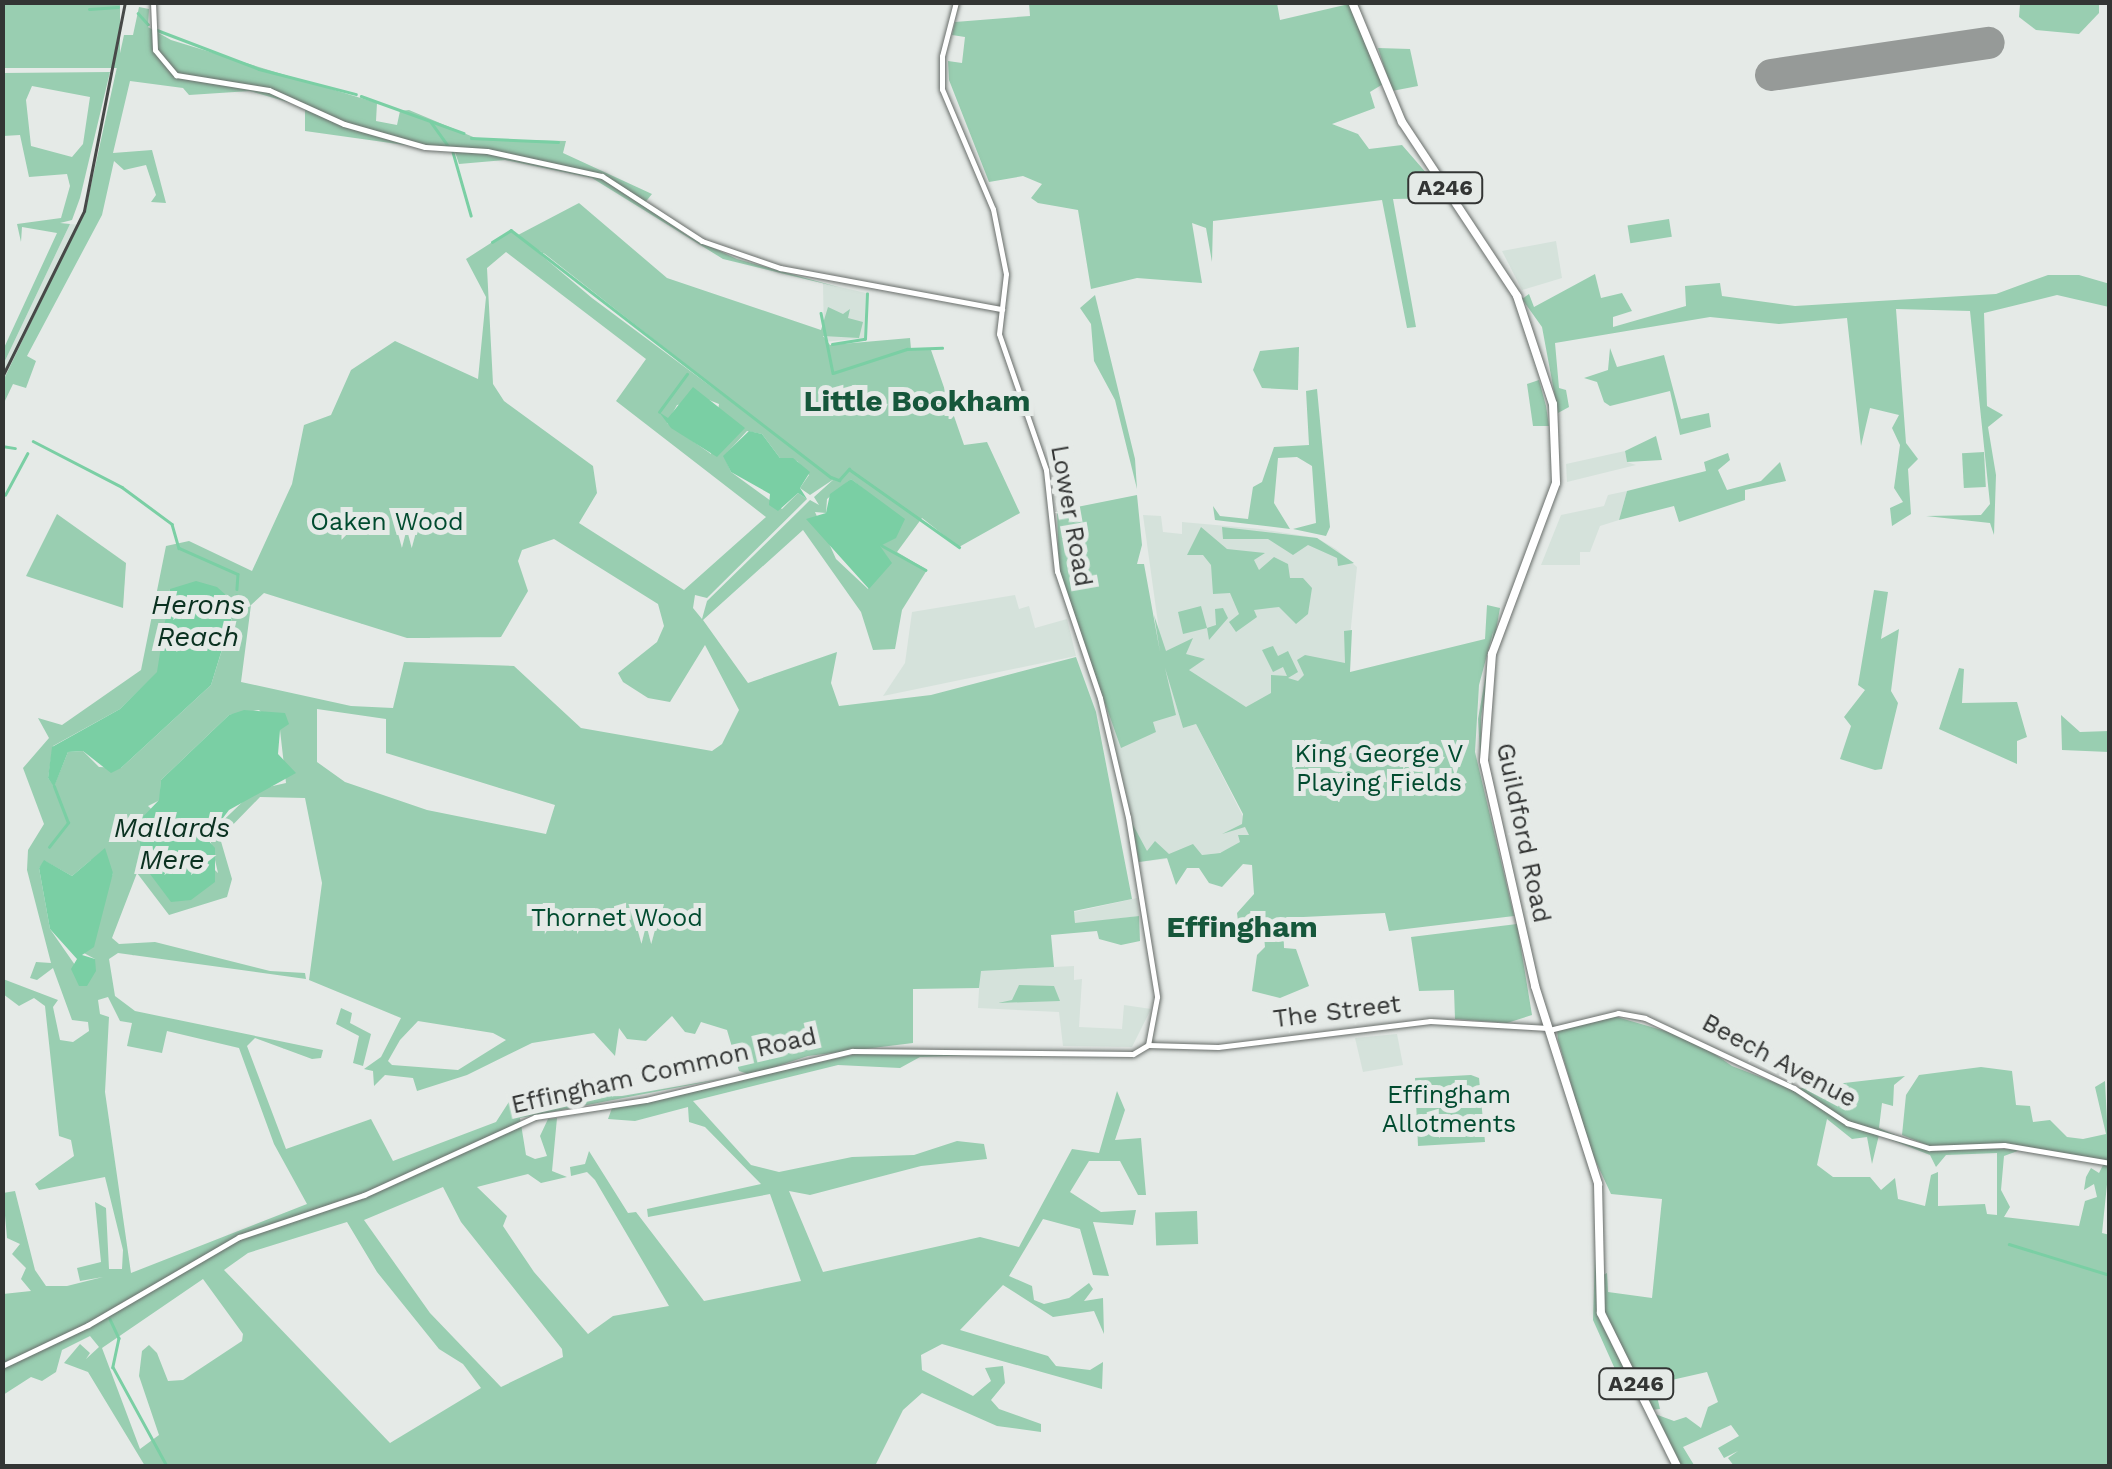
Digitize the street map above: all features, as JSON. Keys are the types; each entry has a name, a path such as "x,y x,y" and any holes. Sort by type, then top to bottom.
{"main road":[{"name":"Guildford Road","path":"1352,2 1402,122 1517,296 1557,422 1553,499 1500,626 1482,734 1547,1026 1598,1184 1603,1319 1677,1466"}],"street":[{"path":"153,2 153,42 159,59 180,76 269,90 344,124 426,147 487,151 602,176 686,232 735,254 860,288 1002,309"},
{"name":"Lower Road","path":"956,2 942,56 942,90 994,209 1006,274 999,334 1050,488 1057,571 1100,698 1128,817 1157,998 1148,1045"},
{"name":"Beech Avenue","path":"1547,1026 1618,1013 1645,1018 1794,1088 1847,1123 1929,1148 2004,1145 2110,1163"},
{"name":"The Street","path":"1148,1045 1218,1047 1430,1021 1547,1026"},
{"name":"Effingham Common Road","path":"2,1366 88,1325 224,1243 364,1196 535,1117 684,1092 852,1051 1133,1054 1148,1045"}],"shaded area":[{"path":"70,224 80,225 3,381 3,365"},
{"path":"1556,241 1562,278 1522,290 1502,251"},
{"path":"823,283 866,293 864,338 824,342"},
{"path":"1625,451 1627,462 1636,465 1567,482 1566,464"},
{"path":"1627,491 1619,520 1600,526 1590,552 1580,552 1580,565 1541,565 1561,515 1604,506 1608,495"},
{"path":"1143,515 1161,516 1163,532 1182,534 1182,522 1260,529 1317,538 1336,549 1357,567 1346,677 1246,708 1162,652"},
{"path":"1062,516 1110,566 1163,659 1183,728 1196,724 1255,840 1219,853 1139,862"},
{"path":"1015,595 1019,609 1029,606 1035,628 1067,619 1076,656 883,696 905,663 912,612"},
{"path":"1137,898 1139,916 1075,924 1074,912"},
{"path":"1074,966 1074,980 1082,979 1079,1027 1122,1029 1124,1005 1151,1009 1132,1047 1063,1046 1059,1012 978,1008 980,971"},
{"path":"1397,1034 1403,1065 1363,1072 1355,1038"}],"green space":[{"path":"2,3 120,3 120,68 2,68"},
{"path":"1029,3 1277,3 1280,20 1349,4 1383,84 1370,92 1375,108 1332,124 1358,134 1369,149 1402,145 1448,198 1393,199 1416,327 1407,328 1382,200 1213,221 1212,262 1206,228 1192,223 1202,283 1137,278 1091,289 1078,210 1038,203 1031,198 1042,184 1023,176 989,182 949,80 948,61 962,63 965,37 952,35 955,22 1030,16"},
{"path":"2099,3 2099,13 2079,34 2036,30 2019,17 2020,4"},
{"path":"139,7 149,9 148,27 171,40 377,103 376,121 397,125 400,111 409,110 478,139 566,141 563,153 652,194 643,205 688,236 737,259 838,287 723,259 592,178 505,160 459,164 455,152 305,131 305,107 250,91 189,95 183,88 130,81 113,153 152,150 166,203 151,202 156,195 146,165 124,170 114,161 102,215 27,356 36,361 26,388 13,384 3,405 3,381 86,208 124,35 133,35"},
{"path":"1378,48 1410,49 1418,86 1392,91"},
{"path":"110,72 72,220 60,223 70,224 3,365 3,350 57,233 22,227 21,242 17,224 61,218 70,186 67,174 29,177 20,135 3,136 3,73","holes":["32,86 90,97 83,144 72,157 31,146 26,100"]},
{"path":"579,203 667,278 821,330 828,307 843,314 850,309 848,318 863,322 859,338 823,336 830,345 910,338 911,349 931,350 964,445 987,442 1020,513 959,547 922,518 897,552 927,570 902,610 895,649 873,650 861,612 803,530 703,620 748,683 837,652 831,683 839,706 931,695 1076,657 1096,712 1132,899 1074,911 1075,923 1139,916 1140,941 1121,945 1099,939 1097,931 1051,935 1054,967 981,971 979,988 913,989 913,1043 808,1056 751,1075 739,1071 727,1030 701,1022 695,1034 685,1032 672,1016 646,1041 627,1039 619,1028 615,1056 594,1033 532,1043 467,1075 417,1091 413,1078 385,1075 374,1086 373,1071 364,1069 381,1057 401,1018 309,980 322,883 305,798 260,797 220,838 232,879 227,897 169,915 137,873 112,938 119,944 155,942 270,971 305,973 306,979 118,953 109,959 115,996 135,1011 323,1050 321,1058 312,1059 255,1038 247,1046 286,1149 371,1119 393,1161 496,1122 516,1091 521,1108 544,1098 622,1096 737,1076 520,1118 526,1155 535,1159 547,1156 540,1136 548,1119 557,1118 552,1171 567,1177 541,1183 528,1174 477,1187 507,1216 503,1226 534,1272 588,1334 613,1316 669,1306 595,1180 587,1172 571,1176 570,1167 585,1164 589,1151 628,1213 636,1212 704,1301 801,1281 770,1194 648,1217 647,1209 761,1184 705,1127 689,1122 688,1107 635,1121 608,1119 612,1108 865,1052 1003,1054 920,1057 900,1068 838,1065 693,1101 751,1165 779,1172 852,1157 914,1155 957,1141 984,1144 987,1159 921,1166 810,1195 789,1191 823,1272 980,1237 1019,1247 1072,1149 1099,1153 1117,1091 1125,1110 1115,1140 1141,1138 1146,1195 1138,1195 1120,1161 1089,1161 1070,1192 1101,1212 1136,1210 1133,1225 1093,1222 1109,1276 1093,1275 1080,1229 1043,1219 1009,1276 1032,1286 1034,1300 1044,1304 1069,1298 1089,1283 1093,1289 1084,1301 1103,1298 1104,1334 1094,1311 1053,1317 1003,1285 960,1330 1048,1356 1056,1366 1090,1370 1103,1362 1102,1389 942,1344 921,1355 922,1370 973,1396 991,1381 985,1368 1003,1366 1005,1383 991,1400 999,1409 1041,1424 1041,1432 997,1426 922,1393 903,1410 875,1466 145,1466 88,1372 64,1363 80,1344 90,1353 86,1359 99,1347 90,1336 62,1350 56,1372 42,1381 31,1377 3,1395 3,1294 31,1291 21,1279 26,1268 12,1254 20,1244 7,1238 3,1193 15,1191 35,1270 46,1286 67,1286 103,1277 80,1281 77,1268 101,1262 95,1202 106,1208 109,1269 122,1269 123,1250 105,1177 39,1190 35,1184 74,1156 71,1140 59,1136 45,1006 34,998 19,1006 3,994 3,979 58,1000 53,1007 60,1040 73,1042 89,1031 88,1022 72,1020 53,968 37,980 30,978 36,962 51,963 27,870 28,850 44,824 23,768 49,738 38,718 62,725 141,670 166,546 189,541 252,571 292,484 304,425 331,415 351,370 395,341 478,379 486,297 466,259 511,230 518,235","holes":["528,244 768,429 592,298","506,252 646,359 616,401 766,517 684,590 579,523 597,493 593,466 504,401 493,384 487,268","709,400 719,404 711,454 667,423 677,405","747,431 762,434 780,458 797,461 809,475 800,488 810,495 834,479 814,497 819,505 810,500 707,601 702,619 693,608 695,595 707,598 807,499 798,493 782,509 731,472 724,456","851,479 885,506 880,548 888,558 868,589 836,559 815,512 826,513 827,499","554,539 658,604 664,626 657,642 618,673 623,682 648,698 670,702 705,645 739,710 722,744 712,751 581,728 514,666 404,662 393,708 351,706 241,682 251,605 264,593 407,638 501,637 528,591 518,561 522,550","170,589 228,595 236,605 211,685 121,768 99,767 83,751 68,752 54,786 48,778 53,746 120,709 158,672","317,709 386,719 386,753 555,805 546,834 427,810 345,782 317,762","259,710 280,730 286,783 255,790 209,834 218,873 148,806 160,800 161,780 229,715","91,860 113,873 82,952 95,959 75,965 50,929 39,868 45,861 72,876","108,997 120,1021 132,1023 127,1046 162,1053 167,1031 239,1048 274,1144 307,1204 131,1273 105,1092 109,1017 100,1014 98,1000","418,1021 493,1033 506,1040 458,1070 392,1065 388,1061 400,1040","443,1187 461,1222 562,1349 563,1357 501,1387 430,1313 364,1220","347,1222 377,1272 439,1349 463,1364 481,1388 390,1443 224,1270 248,1253","203,1279 243,1334 242,1341 183,1380 168,1381 157,1353 149,1345 142,1351 139,1376 159,1435 140,1449 102,1348"]},
{"path":"1669,219 1672,237 1630,243 1628,226"},
{"path":"1595,274 1601,298 1622,293 1632,311 1613,317 1613,327 1686,306 1685,286 1720,283 1722,296 1795,306 1996,294 2048,275 2079,275 2110,284 2109,307 2057,295 1984,313 1987,406 2003,415 1988,427 1996,475 1994,535 1990,523 1926,516 1981,515 1990,504 1970,311 1896,309 1906,443 1918,459 1908,469 1911,514 1892,526 1890,508 1903,502 1894,488 1900,445 1892,428 1899,415 1870,408 1861,446 1847,318 1779,324 1710,317 1555,343 1559,388 1566,390 1569,407 1558,413 1542,327 1522,299 1529,294 1534,307"},
{"path":"1095,295 1135,459 1137,489 1115,400 1094,361 1091,324 1080,308"},
{"path":"1299,347 1298,390 1262,388 1253,370 1260,351"},
{"path":"1610,348 1617,367 1664,355 1681,419 1709,413 1711,427 1680,435 1670,391 1610,406 1604,402 1597,382 1584,378 1608,370"},
{"path":"1539,380 1549,426 1533,426 1527,384"},
{"path":"1317,389 1330,527 1326,536 1293,529 1316,523 1312,466 1297,457 1278,458 1274,503 1290,529 1215,520 1213,506 1220,516 1248,519 1253,487 1262,482 1274,447 1309,445 1306,391"},
{"path":"1656,436 1662,460 1627,462 1625,451"},
{"path":"1984,452 1986,487 1964,488 1962,453"},
{"path":"1728,453 1730,460 1718,470 1727,490 1761,481 1780,462 1786,481 1745,490 1745,500 1679,522 1674,506 1619,520 1627,491 1706,471 1704,462"},
{"name":"King George V Playing Fields","path":"1137,495 1142,545 1137,564 1144,564 1160,652 1154,615 1166,651 1193,638 1186,654 1205,659 1189,670 1246,707 1271,693 1271,675 1287,676 1283,667 1273,672 1262,650 1273,646 1278,656 1288,651 1298,672 1288,678 1298,681 1304,675 1297,660 1305,655 1345,663 1344,631 1352,630 1350,672 1485,639 1487,605 1500,608 1481,717 1481,770 1478,719 1494,629 1479,685 1475,752 1514,916 1389,931 1385,913 1283,918 1284,948 1296,949 1309,986 1280,998 1252,991 1257,955 1265,947 1263,926 1258,916 1246,924 1238,921 1237,913 1254,894 1252,865 1243,864 1222,887 1209,883 1199,868 1187,868 1176,885 1167,858 1139,862 1132,823 1147,851 1155,841 1169,854 1193,844 1202,855 1220,853 1240,842 1238,835 1249,835 1245,827 1222,834 1242,824 1243,814 1196,724 1183,728 1165,668 1176,715 1153,722 1156,732 1121,748 1059,574 1057,511"},
{"path":"57,514 126,563 123,608 26,576"},
{"path":"1201,527 1227,549 1265,553 1254,560 1259,570 1274,557 1288,564 1290,578 1303,578 1312,588 1308,614 1296,624 1279,607 1254,610 1257,617 1236,632 1229,622 1239,614 1230,593 1213,594 1211,565 1203,555 1187,555"},
{"path":"1222,527 1317,538 1354,563 1338,566 1337,558 1308,545 1293,555 1268,539 1223,539"},
{"path":"1874,590 1888,592 1881,639 1899,629 1891,691 1898,703 1882,769 1875,770 1840,759 1851,726 1844,717 1865,690 1858,685"},
{"path":"1201,606 1207,628 1183,634 1178,612"},
{"path":"1223,608 1228,618 1209,640 1207,628 1216,625 1215,609"},
{"path":"1959,668 1964,669 1962,703 2017,702 2027,737 2017,741 2017,764 1939,729"},
{"path":"2061,715 2080,732 2109,731 2109,752 2062,750"},
{"path":"1517,924 1532,1015 1507,1023 1455,1019 1454,990 1419,991 1411,937"},
{"path":"1019,985 1054,986 1060,1001 998,1003 1012,1000"},
{"path":"341,1008 352,1013 350,1023 371,1034 363,1066 353,1063 359,1036 336,1024"},
{"path":"1610,1015 1693,1039 1732,1066 1792,1089 1905,1076 1894,1085 1893,1106 1882,1103 1879,1128 1928,1149 2023,1149 2004,1156 2001,1190 2010,1207 2004,1217 2079,1226 2085,1201 2097,1197 2094,1184 2084,1190 2086,1177 2091,1168 2099,1173 2104,1163 2109,1165 2102,1233 2110,1235 2109,1466 1734,1466 1728,1458 1738,1451 1724,1458 1718,1448 1739,1436 1731,1425 1683,1447 1694,1465 1680,1466 1655,1414 1674,1421 1686,1417 1701,1428 1708,1407 1718,1402 1707,1372 1654,1384 1660,1409 1651,1410 1604,1315 1601,1276 1607,1273 1608,1292 1652,1298 1662,1199 1611,1194 1590,1149 1557,1030","holes":["1827,1119 1852,1139 1867,1137 1872,1164 1879,1135 1930,1155 1936,1167 1946,1155 1997,1153 1997,1215 1987,1214 1985,1204 1938,1206 1938,1172 1931,1175 1925,1206 1898,1199 1895,1178 1881,1190 1870,1177 1833,1177 1817,1165"]},
{"path":"1981,1067 2012,1071 2016,1105 2030,1106 2033,1122 2050,1120 2067,1137 2083,1139 2106,1134 2095,1087 2105,1081 2109,1161 2004,1144 1932,1147 1902,1135 1906,1095 1919,1075"},
{"name":"Effingham Allotments","path":"1415,1078 1479,1078 1485,1142 1418,1146"},
{"path":"1197,1211 1198,1244 1156,1245 1155,1212"},
{"path":"1595,1256 1598,1317 1633,1386 1623,1387 1593,1320"}],"water":[{"path":"693,387 745,428 717,457 671,428 659,412 668,418"},
{"path":"749,431 762,434 780,458 793,458 810,472 800,488 807,499 798,493 778,511 769,505 770,494 731,472 723,456"},
{"path":"851,479 905,519 896,538 880,546 892,563 869,589 806,519 826,513 830,494"},
{"name":"Herons Reach","path":"196,581 217,587 236,604 211,685 111,773 83,751 68,752 54,787 48,778 52,747 120,709 157,672 170,589"},
{"name":"Mallards Mere","path":"244,710 285,713 289,724 280,730 278,754 296,773 229,810 207,839 215,848 215,882 191,900 171,902 141,862 139,821 159,800 161,780 229,715"},
{"path":"105,848 113,873 94,947 82,955 95,959 96,971 87,986 79,986 71,969 77,959 50,929 39,868 44,860 72,876"}],"waterway":[{"path":"89,9 118,7"},
{"path":"138,13 148,24"},
{"path":"157,30 259,69 356,94"},
{"path":"361,96 464,133"},
{"path":"431,122 448,145"},
{"path":"471,138 558,142"},
{"path":"453,152 471,215"},
{"path":"492,242 511,230 831,477 839,480 849,469 959,547"},
{"path":"832,344 865,339 867,294"},
{"path":"821,313 833,373 907,349 942,348"},
{"path":"659,412 687,374"},
{"path":"33,441 122,487 172,524 179,548 238,574 237,589"},
{"path":"2,446 15,448"},
{"path":"5,495 27,454"},
{"path":"881,545 926,570"},
{"path":"236,596 236,604"},
{"path":"49,847 68,823 54,787"},
{"path":"2009,1244 2110,1275"},
{"path":"110,1319 119,1338 113,1367 167,1466"}],"runway":[{"path":"1771,75 1989,43"}],"railway":[{"path":"2,377 84,211 125,2"}],"district":[{"name":"Little Bookham","path":"917,401"},
{"name":"Effingham","path":"1242,927"}],"park label":[{"name":"Oaken Wood","path":"387,522"},
{"name":"Thornet Wood","path":"617,918"}]}
